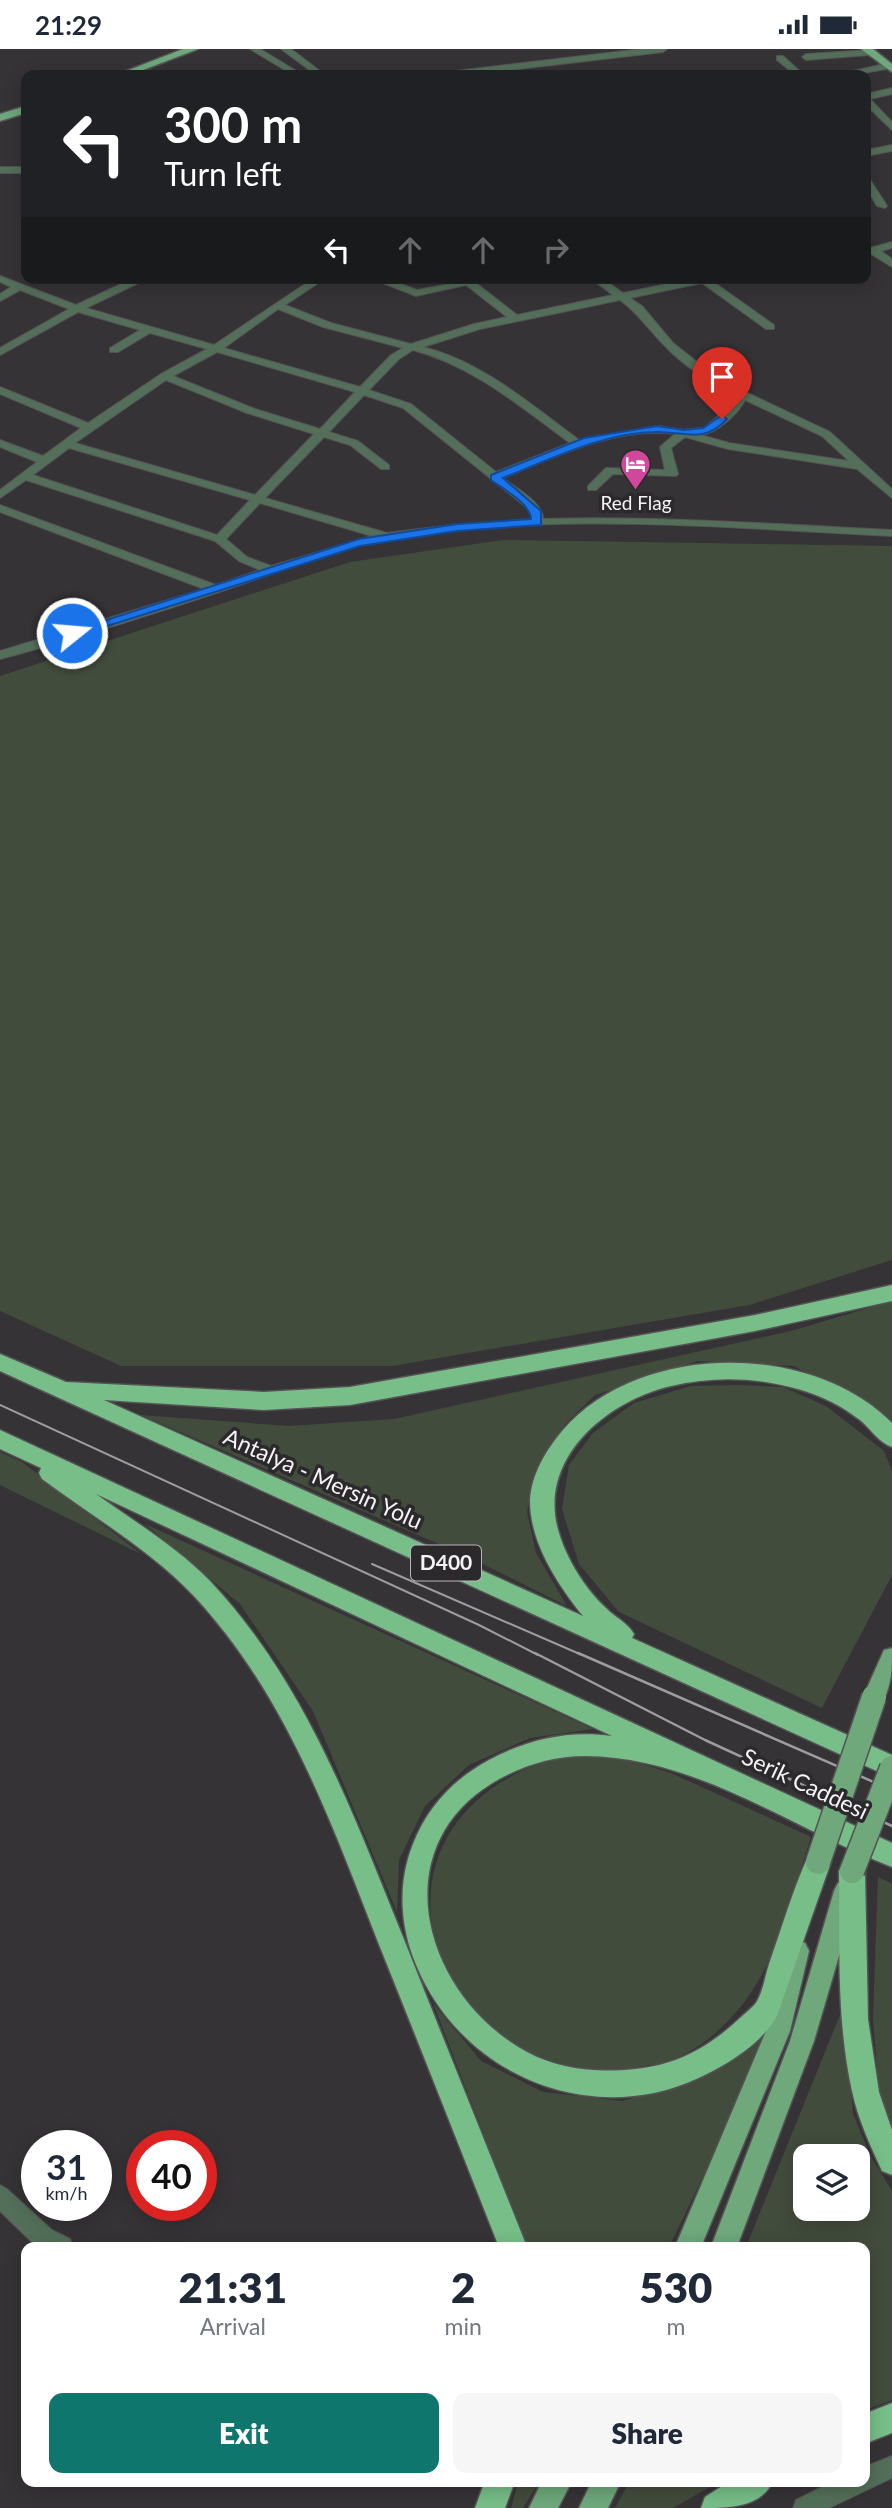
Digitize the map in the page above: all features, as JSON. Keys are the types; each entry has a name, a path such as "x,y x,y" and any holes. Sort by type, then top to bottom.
{"highway":[{"path":"55,1388 264,1401 350,1396 755,1323 892,1293"},
{"name":"Antalya - Mersin Yolu","path":"0,1362 643,1651 892,1768"},
{"path":"643,1651 591,1609 568,1576 546,1532 542,1488 548,1472 563,1443 598,1410 631,1392 676,1376 722,1370 762,1371 807,1381 858,1405 892,1438"},
{"path":"4,1441 694,1765"},
{"path":"4,1441 173,1562 201,1588 249,1645 283,1696 330,1788 511,2242"},
{"path":"694,1765 621,1749 572,1745 540,1752 488,1772 463,1789 444,1809 428,1833 420,1856 413,1890 415,1926 423,1958 442,1994 463,2021 488,2043 526,2065 590,2084 658,2080 714,2057 765,2013 818,1862"},
{"name":"Serik Caddesi","path":"694,1765 892,1855"},
{"path":"852,1871 854,1999 859,2061 882,2143 892,2161"},
{"path":"870,2427 892,2418"},
{"path":"490,2508 498,2487"},
{"path":"716,2508 749,2487"}],"main road":[{"path":"135,70 193,49"},
{"path":"868,50 890,67"},
{"path":"0,118 21,111"},
{"path":"690,2242 778,2031 818,1862 874,1697 892,1657"},
{"path":"725,2242 802,2041 852,1871 892,1768"},
{"path":"543,2508 555,2487"},
{"path":"593,2508 604,2487"}],"street":[{"path":"254,49 290,70"},
{"path":"285,49 314,70"},
{"path":"481,70 598,53 663,49"},
{"path":"806,57 868,50"},
{"path":"780,58 794,70"},
{"path":"871,70 890,67"},
{"path":"871,96 878,92 892,91"},
{"path":"871,104 892,127"},
{"path":"871,152 892,148"},
{"path":"0,170 21,170"},
{"path":"871,186 887,207"},
{"path":"871,251 892,245"},
{"path":"871,252 892,264"},
{"path":"0,279 76,308 151,328 407,406 530,505 537,513 537,523"},
{"path":"0,352 76,308 127,284"},
{"path":"0,495 89,428 165,376 215,349 311,284"},
{"path":"391,284 416,293 450,284"},
{"path":"470,284 515,318"},
{"path":"604,284 638,308 669,345 716,382 826,434 892,495"},
{"path":"219,539 395,357 411,347 515,318 681,284"},
{"path":"712,284 770,327"},
{"path":"0,298 20,286"},
{"path":"277,305 327,325 463,364 496,384 578,444"},
{"path":"114,350 151,328"},
{"path":"165,376 251,411 354,443 385,467"},
{"path":"0,390 89,428"},
{"path":"592,488 610,470 672,474 665,447 684,433 706,431 736,407 742,394"},
{"path":"495,477 578,444 657,429 684,433 727,446 861,466"},
{"path":"0,443 45,461"},
{"path":"67,444 388,537"},
{"path":"25,476 219,539 243,559 269,569"},
{"path":"0,508 215,589"},
{"path":"0,655 359,542 457,527 537,523 647,523 892,533"},
{"path":"0,2196 44,2238 52,2242"},
{"path":"870,2476 892,2467"},
{"path":"804,2508 847,2487"}],"green space":[{"path":"503,540 892,546 892,1260 749,1305 392,1366 121,1366 0,1311 0,676 350,562"},
{"path":"892,1301 892,1422 872,1407 794,1366 697,1361 595,1395 566,1423 536,1469 527,1512 536,1553 567,1606 469,1557 141,1415 289,1426 394,1419 791,1331"},
{"path":"691,1386 783,1387 826,1406 884,1451 892,1471 892,1575 822,1708 619,1612 579,1564 562,1509 569,1465 593,1433 634,1403"},
{"path":"0,1452 22,1462 141,1554 0,1485"},
{"path":"145,1524 593,1729 530,1738 469,1765 425,1806 399,1860 397,1912 313,1711 240,1604"},
{"path":"617,1756 671,1773 811,1837 786,1918 770,1958 750,1994 724,2025 693,2050 665,2062 608,2070 578,2068 548,2061 521,2049 495,2033 473,2012 454,1988 439,1957 430,1898 435,1869 444,1843 460,1819 479,1798 503,1781 559,1758"},
{"path":"878,1877 892,1884 892,2131 879,2095 873,2018"},
{"path":"433,2003 481,2061 543,2092 622,2101 692,2082 768,2026 715,2152 671,2242 525,2242"},
{"path":"844,2005 853,2114 866,2144 793,2144 793,2221 870,2221 870,2155 892,2191 892,2400 870,2408 870,2242 748,2242"},
{"path":"517,2487 536,2487 523,2508 511,2508"},
{"path":"626,2487 710,2487 673,2508 615,2508"}],"tram line":[{"path":"0,1405 479,1625 538,1655"},
{"path":"372,1564 582,1655"},
{"path":"535,1653 705,1740 892,1826"},
{"path":"578,1653 892,1790"}],"place":[{"name":"Red Flag","path":"636,491"}],"route":[{"path":"72,633 359,542 457,527 537,523 537,513 530,505 495,477 587,440 657,429 684,433 706,431 722,419"}]}
